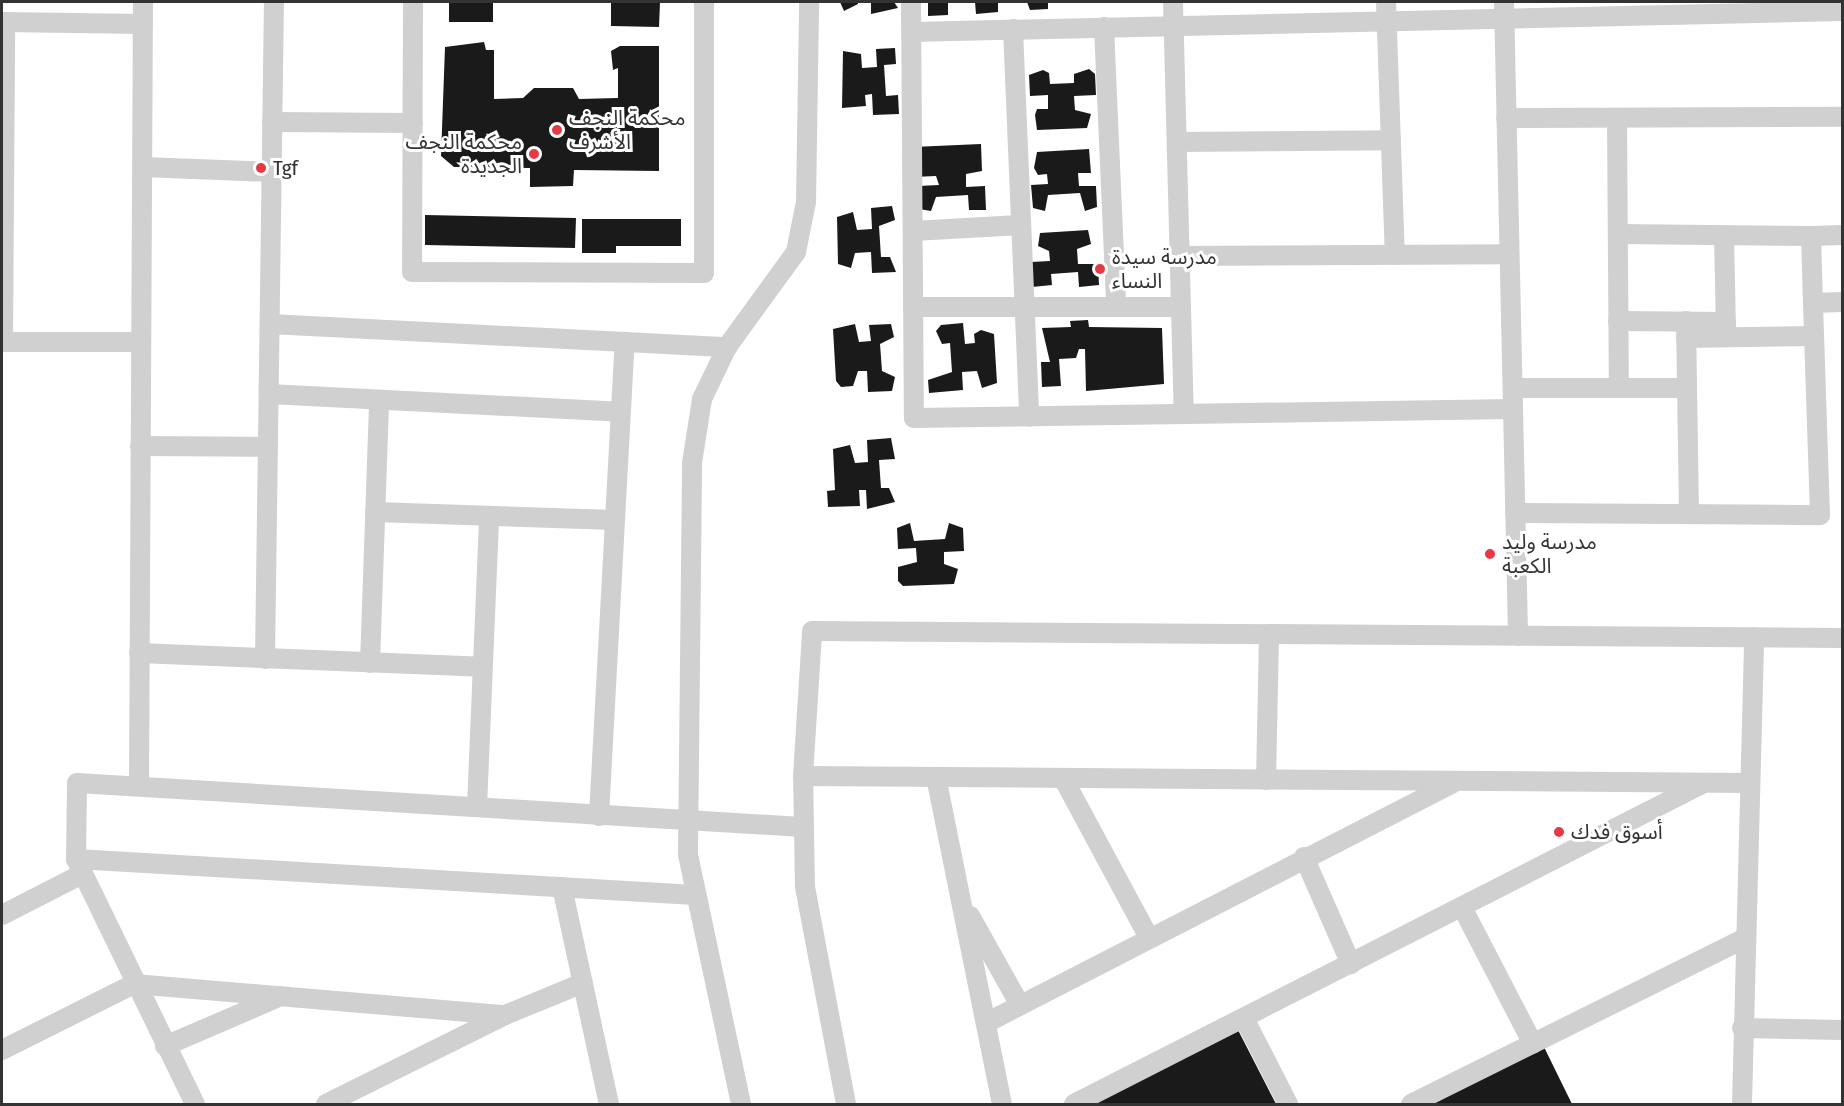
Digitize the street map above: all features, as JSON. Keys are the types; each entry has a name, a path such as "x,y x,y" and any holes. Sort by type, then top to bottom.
{"street":[{"path":"139,786 143,2"},
{"path":"265,659 274,2"},
{"path":"413,2 412,272 704,273 704,2"},
{"path":"741,1104 695,895 687,821 692,463 702,399 727,347 796,252 806,202 809,2"},
{"path":"911,2 914,418 1513,409"},
{"path":"1173,2 1184,414"},
{"path":"1386,2 1395,255"},
{"path":"912,32 1387,22 1504,11 1842,11"},
{"path":"1504,11 1518,636"},
{"path":"141,342 2,342 3,22 143,24"},
{"path":"1104,27 1116,307"},
{"path":"1013,30 1029,417"},
{"path":"1506,118 1842,117"},
{"path":"1617,118 1619,388"},
{"path":"272,122 413,123"},
{"path":"1177,142 1391,140"},
{"path":"142,167 272,172"},
{"path":"913,231 1021,225"},
{"path":"1618,234 1842,235"},
{"path":"1724,235 1726,330"},
{"path":"1515,513 1821,515 1811,236"},
{"path":"1179,256 1509,254"},
{"path":"1813,303 1842,302"},
{"path":"913,307 1180,307"},
{"path":"1618,321 1686,330 1726,330 1814,336"},
{"path":"270,324 727,347"},
{"path":"1686,330 1689,514"},
{"path":"599,816 625,342"},
{"path":"1513,388 1687,388"},
{"path":"269,394 620,412"},
{"path":"370,663 380,400"},
{"path":"140,446 268,447"},
{"path":"375,512 614,520"},
{"path":"477,807 489,516"},
{"path":"846,1104 809,908 802,827 812,631 1842,638"},
{"path":"1266,780 1269,634"},
{"path":"1741,1104 1743,939 1754,637"},
{"path":"140,653 482,667"},
{"path":"803,776 1749,783"},
{"path":"936,777 1002,1104"},
{"path":"1063,778 1149,938"},
{"path":"986,1023 1458,781"},
{"path":"189,1103 165,1046 79,866 77,783 802,827"},
{"path":"1074,1104 1705,783"},
{"path":"1305,858 1351,964"},
{"path":"2,915 79,866 695,895"},
{"path":"562,887 609,1104"},
{"path":"960,898 1020,1005"},
{"path":"1462,907 1533,1044"},
{"path":"1411,1104 1743,939"},
{"path":"326,1104 505,1015 583,983"},
{"path":"2,1050 134,984 505,1015"},
{"path":"165,1046 283,995"},
{"path":"1244,1018 1288,1104"},
{"path":"1742,1028 1842,1030"}],"building":[{"path":"449,2 493,2 493,22 449,22"},
{"path":"611,2 660,2 659,27 611,26"},
{"path":"840,2 858,2 858,4 844,11"},
{"path":"871,2 894,2 898,8 871,14"},
{"path":"928,2 948,2 948,15 928,16"},
{"path":"975,2 998,2 998,12 976,14"},
{"path":"1027,2 1048,2 1048,9 1030,10"},
{"path":"484,42 486,50 494,50 494,99 523,98 534,88 573,88 579,99 618,98 618,68 613,70 611,51 620,46 659,46 659,171 574,170 573,186 530,187 530,168 454,167 441,156 445,47"},
{"path":"895,48 896,64 884,65 886,96 898,95 899,114 873,115 872,94 865,95 866,106 842,108 843,51 861,54 862,68 877,67 876,49"},
{"path":"1089,69 1095,74 1096,95 1074,96 1075,110 1091,114 1087,128 1037,130 1035,115 1037,109 1048,109 1048,95 1030,96 1029,75 1043,70 1049,73 1050,84 1074,83 1074,74"},
{"path":"981,144 982,171 966,174 966,187 985,186 986,210 969,210 968,195 936,197 931,211 919,209 918,186 939,185 936,176 914,177 913,147"},
{"path":"1089,149 1091,173 1078,173 1079,186 1096,186 1097,207 1085,211 1080,193 1048,195 1045,211 1033,208 1031,185 1048,184 1047,174 1038,175 1034,168 1037,152"},
{"path":"892,206 895,220 879,226 881,257 890,257 896,272 872,273 871,252 855,253 851,268 838,264 837,217 853,212 857,230 872,229 871,208"},
{"path":"425,215 576,218 575,248 425,245"},
{"path":"582,219 681,219 681,246 616,246 616,253 582,253"},
{"path":"1088,230 1091,244 1077,249 1078,264 1098,264 1099,285 1079,287 1078,272 1051,274 1052,285 1032,287 1031,262 1050,261 1049,251 1038,246 1040,233"},
{"path":"1088,320 1089,327 1162,328 1164,384 1086,391 1085,349 1079,349 1076,358 1059,359 1061,386 1042,387 1041,362 1050,362 1042,328 1071,327 1070,321"},
{"path":"963,323 965,344 975,343 974,334 981,330 994,334 997,383 982,388 977,371 962,372 963,390 929,393 928,380 952,372 950,343 942,344 936,331 941,325"},
{"path":"855,324 859,342 871,341 869,325 891,324 894,337 880,344 882,371 895,377 892,391 868,392 867,371 858,371 853,386 841,387 836,381 833,329"},
{"path":"891,438 895,459 879,460 881,488 889,488 895,502 867,509 866,490 859,490 860,506 828,507 827,491 835,490 833,449 850,445 855,463 868,462 867,440"},
{"path":"910,523 914,541 945,539 949,523 963,528 964,551 944,552 944,564 958,569 954,584 903,586 898,581 898,567 917,562 916,548 898,549 897,528"},
{"path":"1238,1030 1276,1104 1091,1104"},
{"path":"1542,1043 1572,1104 1419,1104"}],"place":[{"name":"محكمة النجف الأشرف","path":"557,130"},
{"name":"محكمة النجف الجديدة","path":"534,154"},
{"name":"Tgf","path":"261,168"},
{"name":"مدرسة سيدة النساء","path":"1100,269"},
{"name":"مدرسة وليد الكعبة","path":"1490,554"},
{"name":"أسوق فدك","path":"1559,832"}]}
